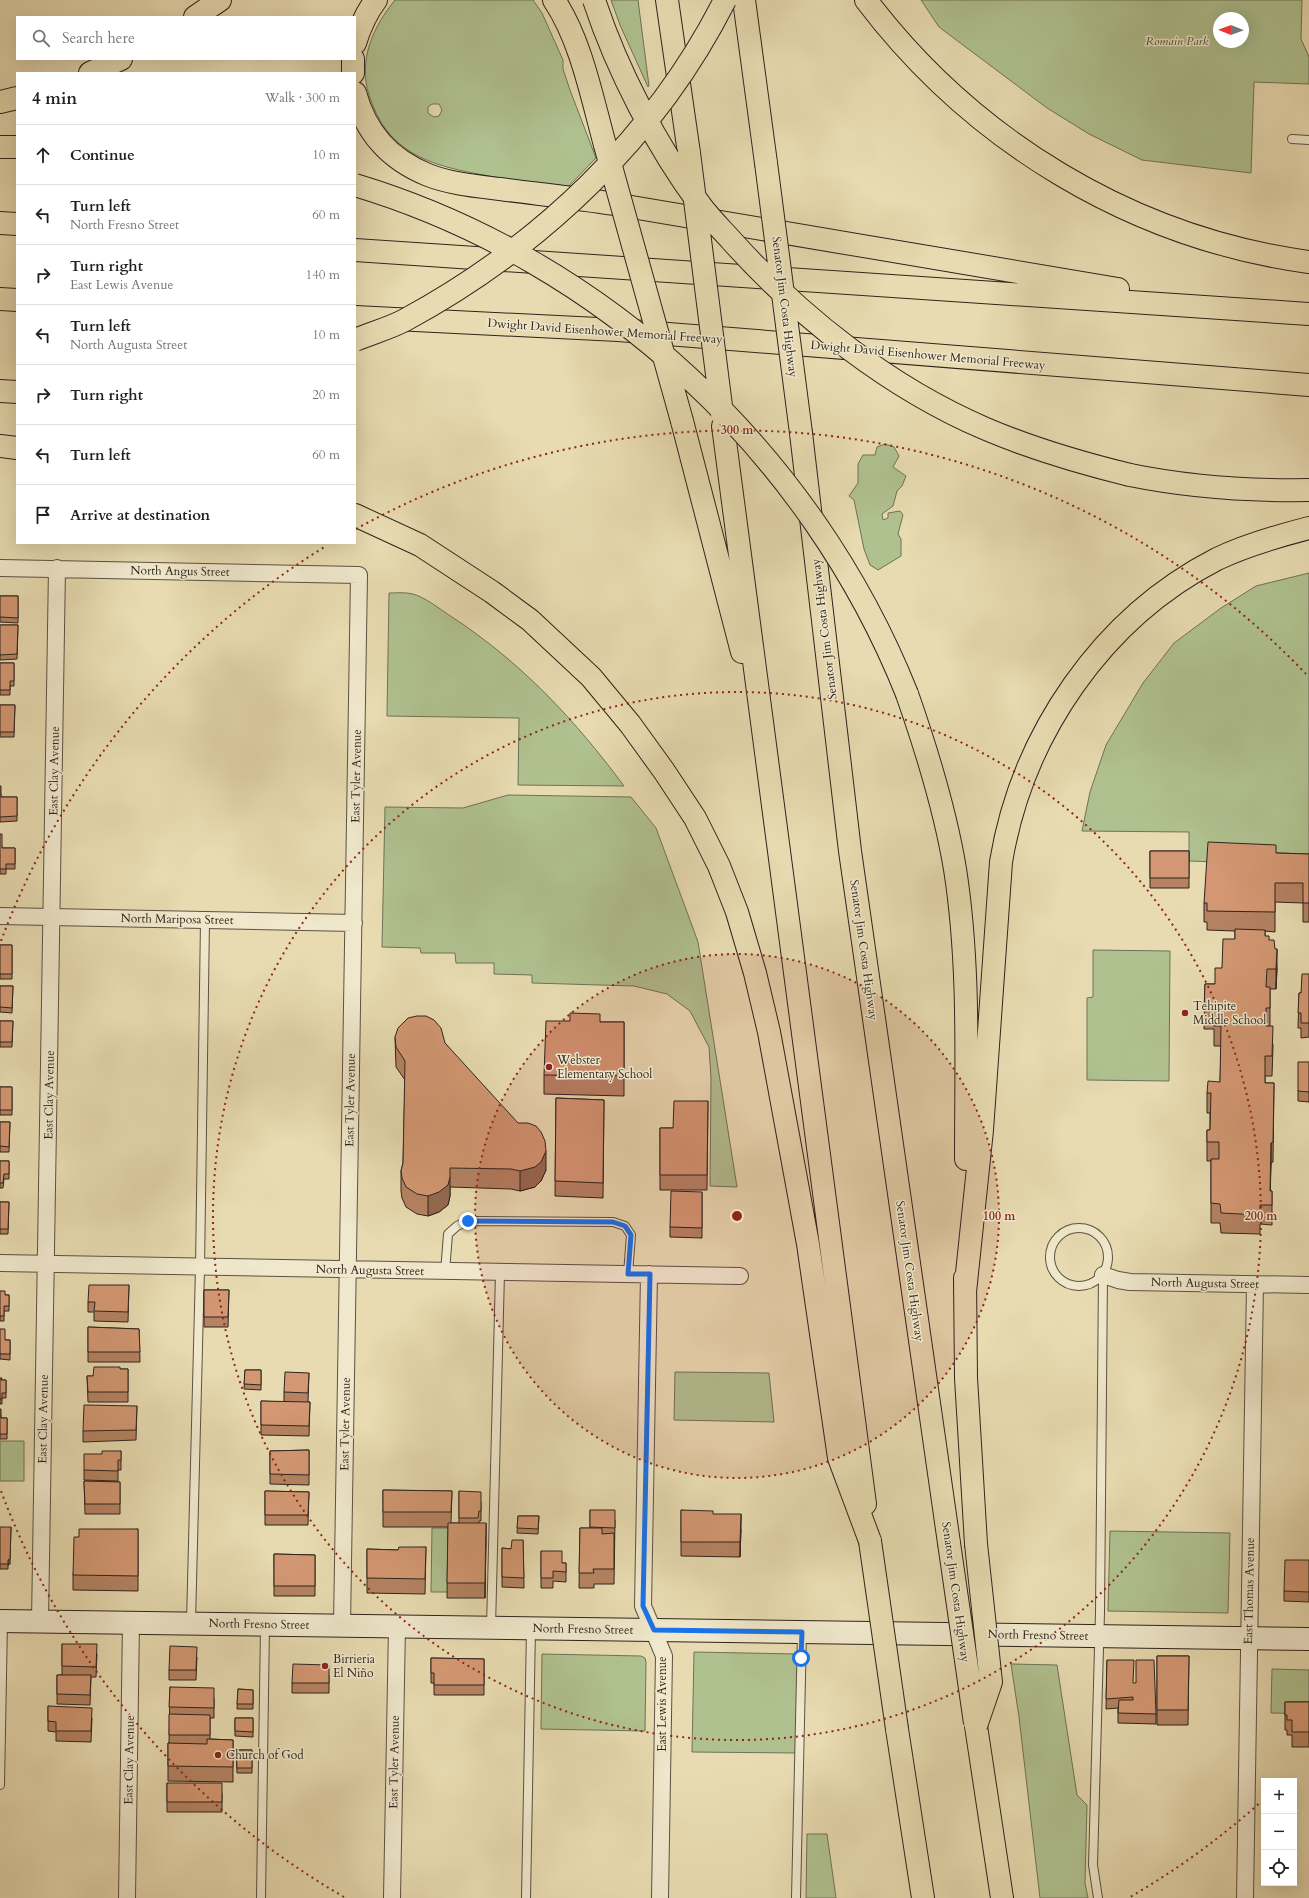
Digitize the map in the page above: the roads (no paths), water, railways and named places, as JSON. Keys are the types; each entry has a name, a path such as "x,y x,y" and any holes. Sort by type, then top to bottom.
{"highway":[{"path":"196,16 220,0"},
{"path":"356,40 362,23 376,0"},
{"path":"554,0 566,19 574,39 605,145 682,421 765,743"},
{"path":"594,0 632,91 662,147 702,207 773,284 833,336 886,374 934,403 986,429 1076,462 1130,475 1205,487 1284,491 1309,490"},
{"path":"667,0 870,1541 923,1898"},
{"path":"356,340 404,320 468,281 533,235 577,198 621,152 653,113 681,75 725,0"},
{"name":"Senator Jim Costa Highway","path":"744,0 801,433 850,851 948,1543 1002,1898"},
{"path":"866,0 906,49 933,78 961,104 1021,151 1054,172 1120,207 1173,227 1222,244 1286,259 1309,262"},
{"path":"92,72 118,60"},
{"path":"353,60 353,72"},
{"path":"0,102 16,98"},
{"path":"356,98 360,113 367,125 384,146 411,168 430,176 455,183 585,200 1233,309"},
{"path":"0,147 16,146"},
{"path":"356,185 433,213 534,263 567,283 612,314 659,350 688,376 741,430 805,509 831,548 871,616 907,694 938,792 948,833 963,937 967,1032 965,1292 966,1378 976,1544 991,1682 976,1726"},
{"path":"0,223 16,224"},
{"path":"356,250 1309,314"},
{"path":"0,299 16,300"},
{"name":"Dwight David Eisenhower Memorial Freeway","path":"356,317 618,330 1309,385"},
{"path":"0,391 16,392"},
{"path":"0,446 16,448"},
{"path":"356,515 420,544 492,592 530,620 591,677 630,724 664,771 695,818 719,866 737,912 751,958 769,1032 808,1244 839,1458 870,1541"},
{"path":"965,1292 982,1130 1001,862 1006,832 1014,804 1037,749 1061,704 1089,664 1122,629 1152,602 1185,578 1217,559 1266,540 1309,528"}],"main road":[{"name":"North Fresno Street","path":"1,1621 1309,1639"}],"street":[{"name":"North Angus Street","path":"0,568 359,575"},
{"name":"East Clay Avenue","path":"40,1621 58,568"},
{"name":"East Tyler Avenue","path":"342,1625 359,575"},
{"name":"North Mariposa Street","path":"0,916 354,923"},
{"name":"North Augusta Street","path":"0,1263 200,1268 740,1276"},
{"name":"East Lewis Avenue","path":"650,1274 643,1606 664,1656 660,1898"},
{"name":"North Augusta Street","path":"1103,1275 1130,1282 1309,1285"},
{"name":"East Thomas Avenue","path":"1244,1898 1255,1284"},
{"name":"East Clay Avenue","path":"127,1898 131,1622"},
{"name":"East Tyler Avenue","path":"392,1898 397,1626"}],"lane":[{"path":"1292,140 1309,140"},
{"path":"190,1623 200,1268 205,920"},
{"path":"446,1272 448,1234 457,1226 468,1221 613,1222 625,1226 631,1235 628,1274"},
{"path":"1098,1898 1093,1865 1099,1636 1103,1275 1109,1256 1107,1246 1095,1231 1085,1228 1076,1228 1066,1230 1058,1236 1053,1244 1050,1254 1050,1263 1054,1272 1060,1279 1068,1284 1087,1286 1103,1275"},
{"path":"491,1628 500,1273"},
{"path":"0,1785 1,1621"},
{"path":"261,1898 266,1624"},
{"path":"526,1898 530,1628"},
{"path":"796,1898 802,1632"}],"place":[{"name":"Tehipite Middle School","path":"1185,1013"},
{"name":"Webster Elementary School","path":"549,1067"},
{"name":"Birrieria El Niño","path":"325,1666"},
{"name":"Church of God","path":"218,1755"}],"park label":[{"name":"Romain Park","path":"1177,41"}]}
